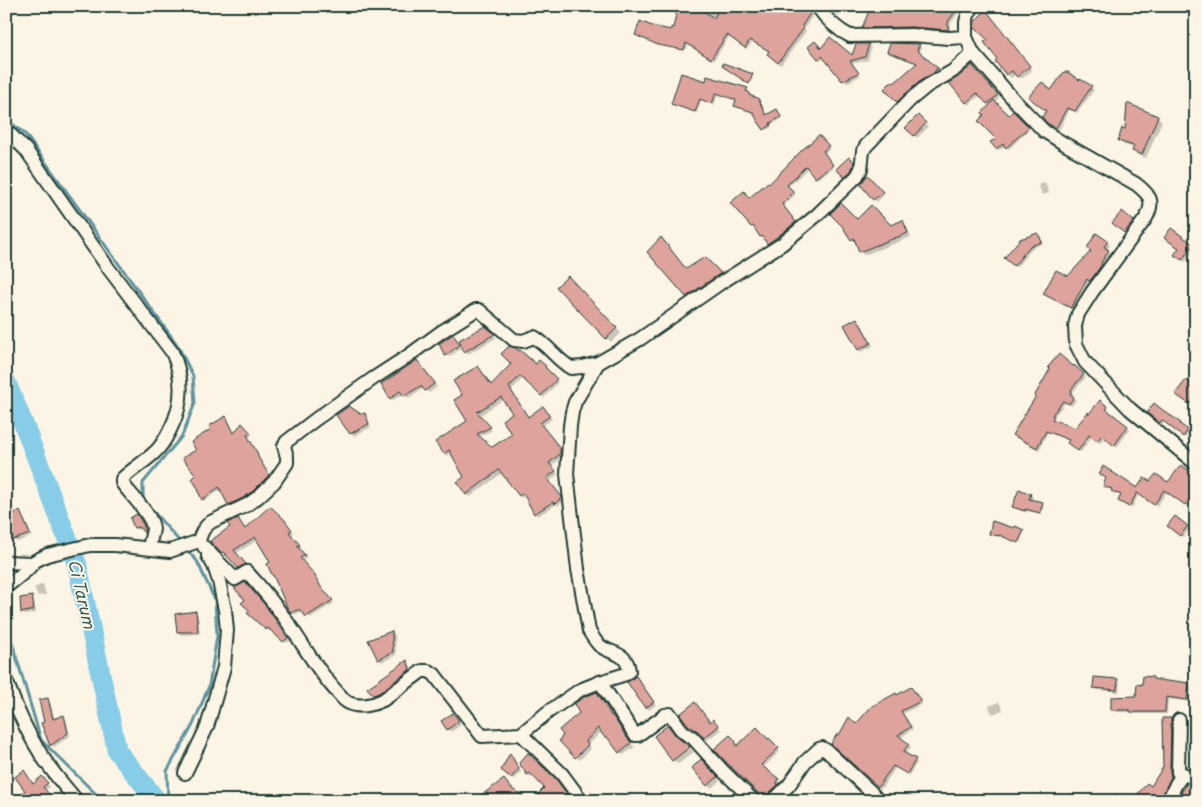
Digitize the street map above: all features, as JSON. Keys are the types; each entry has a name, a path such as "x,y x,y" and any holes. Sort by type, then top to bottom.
{"street":[{"path":"817,6 829,21 850,36 912,35 949,38 966,37"},
{"path":"973,6 966,22 966,37 973,53 1014,100 1044,131 1136,184 1149,198 1151,209 1146,218 1078,314 1075,326 1076,344 1085,362 1130,409 1196,464"},
{"path":"185,773 207,728 224,667 227,630 223,598 214,566 199,543 202,532 211,522 247,506 274,482 286,463 287,456 284,446 286,442 374,378 476,310 479,310 514,340 523,341 534,337 541,340 569,367 582,367 598,363 640,339 719,284 782,244 817,215 860,172 866,146 910,100 927,86 953,71 973,53"},
{"path":"6,130 26,150 110,269 172,352 177,363 181,386 178,409 173,425 164,442 155,452 126,475 122,483 148,515 152,523 148,548"},
{"path":"199,543 235,579 247,572 285,619 333,688 347,702 362,705 376,704 422,672 428,671 434,674 482,736 521,734 580,690 629,672 626,662 621,656 599,645 589,631 578,569 566,474 572,412 575,402 598,363"},
{"path":"11,583 38,558 90,545 116,545 173,550 199,543"},
{"path":"6,562 32,563"},
{"path":"6,680 15,704 39,752 77,801"},
{"path":"600,682 635,735 638,735 670,714 681,730 685,734 692,736 723,771 754,801"},
{"path":"1179,720 1177,770 1178,773 1196,777"},
{"path":"521,734 558,770 582,801"},
{"path":"772,801 789,785 805,762 819,749 823,748 871,792 875,797 875,801"},
{"path":"1168,801 1183,774"}],"building":[{"path":"678,6 696,6 714,18 720,6 727,6 735,10 736,8 739,11 742,6 809,6 811,12 802,26 804,28 778,63 767,54 769,51 750,40 745,48 727,35 711,59 686,43 684,50 658,45 635,35 640,21 671,30"},
{"path":"871,6 898,6 897,8 959,6 948,22 948,30 912,27 862,28"},
{"path":"986,10 1030,66 1017,77 1012,71 1006,75 984,42 988,40 974,27 975,21"},
{"path":"830,37 852,55 856,44 869,44 865,57 850,61 859,73 842,81 822,56 818,59 808,47 815,41 821,48"},
{"path":"890,43 920,44 917,50 939,69 926,76 897,102 884,89 917,63 887,52"},
{"path":"723,63 753,74 749,84 722,66"},
{"path":"972,65 998,95 987,104 977,93 966,103 949,83"},
{"path":"1064,72 1068,72 1092,86 1075,111 1067,108 1056,128 1047,123 1042,117 1046,111 1028,97 1042,82 1051,90"},
{"path":"681,73 706,81 707,76 748,88 746,91 750,93 749,95 758,98 766,115 777,109 781,117 770,123 771,125 764,130 753,112 734,106 736,100 716,93 712,104 700,99 695,112 671,104"},
{"path":"994,100 1009,115 1013,111 1029,127 1006,148 1003,144 996,149 990,142 996,139 978,121 984,115 982,113"},
{"path":"1127,103 1158,116 1142,155 1132,151 1134,146 1118,141 1122,128 1125,129"},
{"path":"918,115 926,123 914,136 905,128"},
{"path":"819,135 829,146 823,151 833,165 815,178 806,166 787,185 794,192 782,204 796,222 767,244 753,226 751,227 730,203 744,191 749,198 768,182 769,184"},
{"path":"849,157 854,162 851,171 844,177 836,169"},
{"path":"868,175 883,192 873,200 860,184"},
{"path":"841,203 857,219 871,205 891,225 903,220 908,233 859,252 854,238 851,240 842,226 830,214"},
{"path":"1122,211 1134,221 1124,233 1112,223"},
{"path":"1171,228 1193,244 1182,260 1174,255 1179,248 1164,238"},
{"path":"1038,233 1042,242 1030,246 1014,266 1004,258 1020,239"},
{"path":"1096,233 1108,241 1104,247 1109,250 1093,277 1089,281 1087,279 1071,308 1043,294 1056,270 1068,276 1091,251 1087,248"},
{"path":"661,237 686,269 705,257 721,273 686,297 647,252"},
{"path":"568,276 617,328 606,339 556,287"},
{"path":"857,318 871,343 858,350 844,325"},
{"path":"485,326 495,334 464,352 459,340"},
{"path":"453,334 460,345 445,356 439,344"},
{"path":"509,346 516,348 536,364 539,360 557,379 541,396 520,376 509,387 528,417 543,406 550,416 540,423 560,448 560,454 549,463 556,471 547,478 562,497 555,504 553,502 534,514 523,493 519,496 499,470 466,495 457,482 464,477 449,450 444,454 435,442 467,421 454,400 462,395 453,381 478,366 491,385 511,364 501,354","holes":["501,397 512,413 502,420 512,434 492,447 477,434 491,427 477,412"]},
{"path":"1059,354 1084,374 1071,390 1070,394 1074,397 1069,404 1063,401 1052,415 1054,416 1052,419 1075,428 1100,400 1108,407 1106,409 1128,426 1114,446 1102,435 1097,441 1089,435 1078,451 1067,443 1069,440 1046,431 1037,448 1012,435 1036,396 1050,369 1048,367"},
{"path":"417,360 435,383 425,391 421,386 404,396 400,391 390,399 381,384"},
{"path":"1186,380 1196,386 1196,395 1189,404 1175,394"},
{"path":"1154,403 1188,430 1183,437 1162,420 1160,423 1147,413"},
{"path":"349,406 361,414 365,413 369,424 350,434 336,415"},
{"path":"226,416 234,433 242,423 251,433 247,435 269,475 253,491 228,505 219,487 202,500 199,490 192,479 196,475 182,458 196,450 191,442 211,429 209,426"},
{"path":"1181,465 1196,475 1196,491 1185,505 1164,490 1154,505 1137,493 1129,507 1118,501 1121,495 1103,486 1106,478 1099,474 1103,466 1137,488 1144,478 1150,481 1156,474 1168,482"},
{"path":"1019,489 1031,494 1029,499 1043,502 1040,513 1012,507"},
{"path":"270,506 284,519 292,530 289,532 300,545 297,546 305,555 300,558 314,574 322,589 333,600 306,617 299,609 291,613 287,607 267,564 270,562 255,537 234,550 246,564 238,568 210,541 230,527 227,523 238,518 245,529"},
{"path":"20,511 30,534 13,540 7,515"},
{"path":"137,514 144,526 144,533 139,527 134,528 130,518"},
{"path":"1175,516 1188,526 1180,536 1167,526"},
{"path":"992,521 1024,530 1018,543 999,535 989,534"},
{"path":"245,582 266,606 288,638 283,642 247,613 250,611 241,603 245,600 234,588"},
{"path":"32,596 34,610 21,613 20,598"},
{"path":"196,611 198,632 177,632 175,614"},
{"path":"392,631 393,652 378,660 368,640"},
{"path":"407,660 410,669 379,693 373,695 367,688"},
{"path":"636,676 654,702 645,708 627,682"},
{"path":"1143,676 1189,683 1187,700 1166,697 1165,712 1111,710 1111,697 1136,696 1137,684 1142,685"},
{"path":"1094,677 1118,679 1117,690 1093,688"},
{"path":"911,687 921,701 901,711 911,727 898,735 909,744 903,752 916,759 907,774 893,766 878,787 831,744 837,734 839,735 849,717 856,724 871,707"},
{"path":"597,692 611,716 632,742 619,753 598,728 586,741 588,745 575,758 559,741 563,735 559,730 579,713 574,704 584,697"},
{"path":"48,698 53,719 64,715 68,733 50,746 41,723 44,722 39,700"},
{"path":"695,702 710,722 713,719 719,726 704,738 698,731 688,725 680,714"},
{"path":"453,713 459,721 447,730 441,721"},
{"path":"1162,718 1171,718 1171,777 1160,801 1132,801 1147,783 1151,786 1163,767"},
{"path":"668,725 676,736 690,747 672,761 654,736"},
{"path":"757,727 779,748 761,765 779,779 778,785 762,799 714,749 730,735 735,740 737,746"},
{"path":"510,753 519,769 511,778 501,770"},
{"path":"528,753 556,779 568,795 561,801 542,801 538,794 544,788 530,773 527,775 519,763"},
{"path":"701,759 718,777 707,786 692,768"},
{"path":"24,770 33,784 42,776 48,783 43,787 55,801 11,801 25,791 15,777"},
{"path":"504,779 511,788 529,801 473,801"},
{"path":"1186,784 1191,784 1189,791 1196,794 1192,801 1177,801"}],"waterway":[{"path":"6,119 25,134 178,346 193,376 195,403 182,436 143,483 143,500 181,543"},
{"name":"Ci Tarum","path":"6,382 77,564 117,751 157,801"},
{"path":"168,801 167,771 193,725 209,686 217,636 215,600 197,561 187,550"},
{"path":"6,598 8,629 41,740 103,801"}]}
